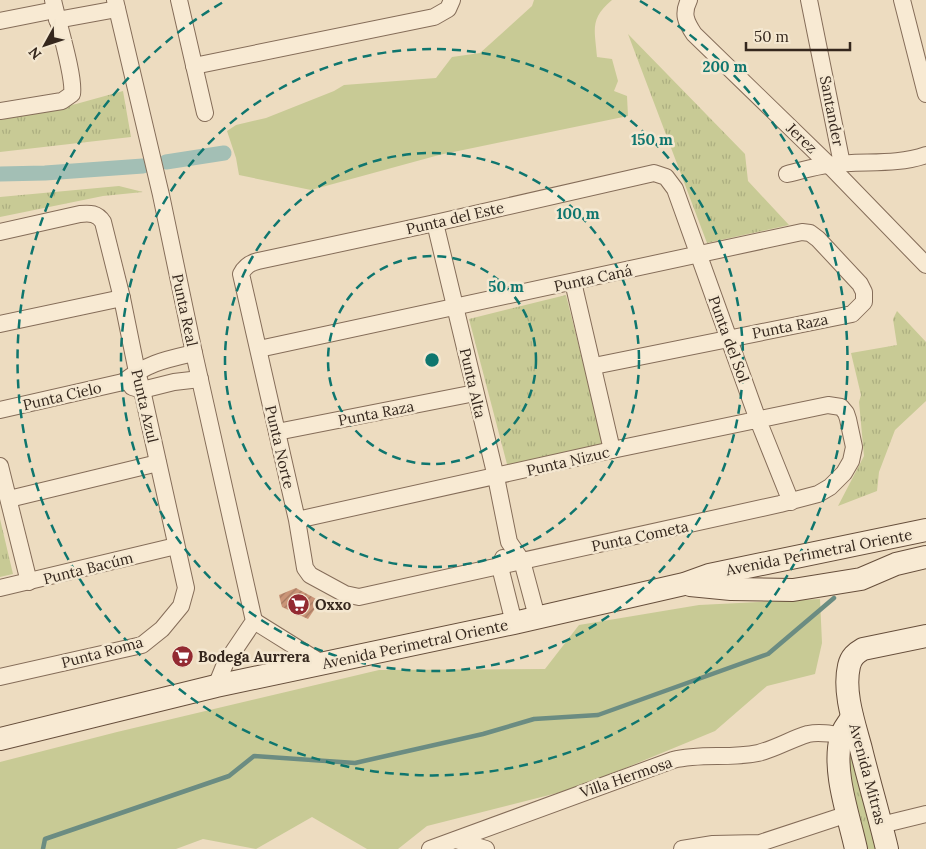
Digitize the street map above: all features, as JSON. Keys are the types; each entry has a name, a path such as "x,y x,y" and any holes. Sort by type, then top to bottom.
{"street":[{"path":"179,0 205,113"},
{"path":"194,66 434,17 448,9 452,0"},
{"name":"Santander","path":"809,0 836,164"},
{"path":"902,0 926,94"},
{"path":"0,21 55,10 116,4"},
{"name":"Punta Real","path":"116,4 161,195 254,621"},
{"name":"Jerez","path":"687,5 686,22 694,34 836,164 924,260"},
{"path":"0,111 62,100 72,94 72,85 55,10"},
{"path":"787,174 836,164 888,163 912,160 926,155"},
{"name":"Punta del Este","path":"245,267 251,262 435,223 654,173 666,177"},
{"name":"Punta del Sol","path":"666,177 675,189 758,420 791,502"},
{"name":"Punta Azul","path":"0,232 80,214 100,216 122,298 136,372 142,390 186,588 184,597"},
{"name":"Punta Alta","path":"435,223 496,477 509,542 522,562 537,617"},
{"name":"Punta Caná","path":"259,349 802,232 810,233 860,284 864,292 864,302"},
{"name":"Punta Norte","path":"245,267 241,274 297,520 305,568 310,575 345,594 359,597"},
{"path":"574,282 612,450"},
{"path":"0,324 122,298"},
{"name":"Punta Raza","path":"594,366 729,337 852,314 864,302"},
{"name":"Punta Cielo","path":"0,410 124,382 136,372 157,362 194,353"},
{"path":"124,382 131,387 142,390 174,382 200,380"},
{"name":"Punta Raza","path":"277,432 475,393"},
{"name":"Punta Nizuc","path":"297,520 612,450 828,405 840,408"},
{"name":"Punta Cometa","path":"359,597 791,502 818,494 830,487 844,473 851,460 854,447 846,413 840,408"},
{"path":"9,499 158,463"},
{"path":"0,466 28,582"},
{"name":"Avenida Perimetral Oriente","path":"0,739 216,686 514,623 684,584 709,575 926,530"},
{"path":"509,542 500,567 514,623"},
{"name":"Punta Bacúm","path":"0,588 176,546"},
{"name":"Avenida Perimetral Oriente","path":"684,584 731,589 793,590 861,578 896,564 926,556"},
{"path":"786,560 793,577 805,582 896,564"},
{"name":"Punta Roma","path":"0,677 142,645 162,630 181,606 184,597"},
{"path":"216,686 225,664 254,621 323,664"},
{"path":"850,730 848,688 851,660 864,649 926,636"},
{"name":"Avenida Mitras","path":"850,730 839,768 856,849"},
{"name":"Avenida Mitras","path":"850,730 881,824 887,849"},
{"name":"Villa Hermosa","path":"430,849 673,760 687,757 759,753 810,734 850,730"},
{"path":"682,849 713,844 761,846 848,814"},
{"path":"881,824 926,814"},
{"path":"456,840 486,849"}],"green space":[{"path":"534,0 612,0 600,13 595,26 597,57 612,59 618,81 614,91 627,96 628,116 439,155 311,190 239,175 236,158 227,131 236,125 266,118 334,91 344,85 436,78 452,57 480,53 532,6"},
{"path":"628,34 745,154 748,181 789,225 707,243"},
{"path":"123,91 131,137 0,152 0,120 76,104"},
{"path":"119,186 143,192 103,196 0,217 0,197"},
{"path":"566,295 604,446 508,468 469,319"},
{"path":"897,311 926,342 926,401 895,430 879,472 877,491 838,506 864,456 859,402 861,395 851,353 897,345 893,319"},
{"path":"0,519 13,574 0,577"},
{"path":"820,599 822,643 815,674 767,686 715,731 577,788 427,826 398,849 367,849 312,817 256,849 203,839 176,849 0,849 0,762 117,732 379,670 545,669 579,625 699,605"},
{"path":"854,754 876,849 866,849 845,755"}],"building":[{"name":"Oxxo","path":"296,588 320,601 308,619 282,607 279,595"}],"waterway":[{"path":"166,162 224,153"},
{"path":"0,174 45,173 143,166"},
{"path":"43,849 45,839 229,776 254,756 355,763 483,734 534,719 598,715 768,654 834,598"}],"place":[{"name":"Oxxo","path":"299,604"},
{"name":"Bodega Aurrera","path":"182,656"}]}
